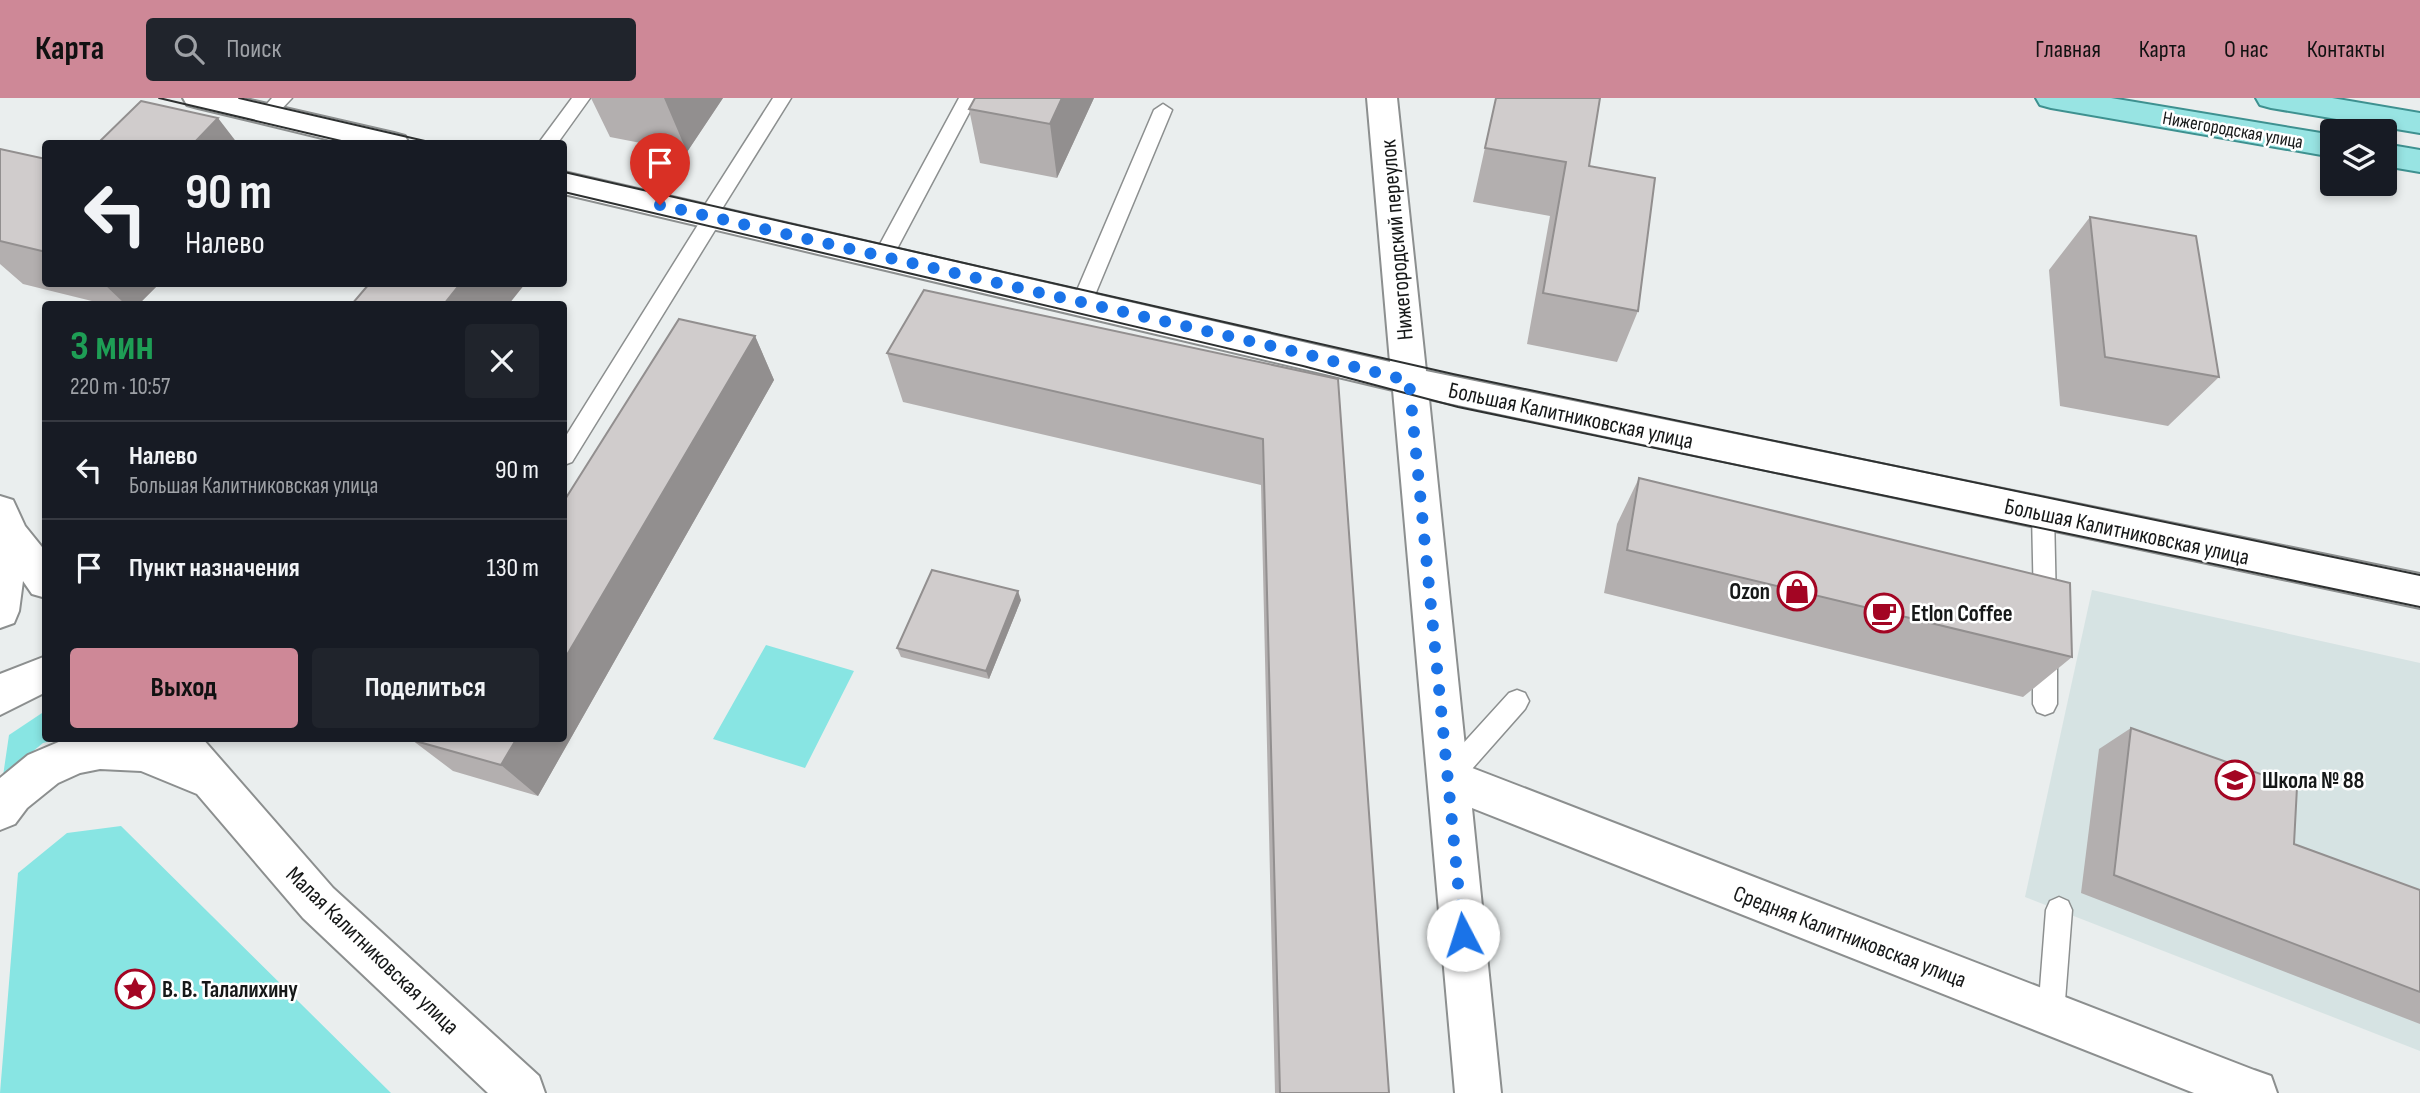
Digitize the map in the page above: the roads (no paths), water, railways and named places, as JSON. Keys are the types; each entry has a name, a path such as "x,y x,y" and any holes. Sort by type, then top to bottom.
{"main road":[{"name":"Нижегородская улица","path":"2051,98 2320,144"},
{"name":"Нижегородская улица","path":"2272,98 2420,123"},
{"path":"2397,157 2420,161"}],"street":[{"path":"198,98 275,106 381,140"},
{"name":"Нижегородский переулок","path":"1382,98 1478,1093"},
{"name":"Большая Калитниковская улица","path":"567,184 1082,302 1409,381 2420,591"},
{"path":"5,523 42,576"},
{"path":"0,611 5,523"},
{"path":"0,696 18,684 42,675"},
{"name":"Малая Калитниковская улица","path":"179,742 318,903 522,1093"},
{"path":"0,810 12,792 32,775 61,759 85,753 117,750 141,752 215,782"},
{"name":"Средняя Калитниковская улица","path":"1448,778 2254,1093"}],"lane":[{"path":"550,140 581,98"},
{"path":"567,451 782,98"},
{"path":"883,257 968,98"},
{"path":"1082,302 1163,110"},
{"path":"2043,513 2045,704"},
{"path":"1448,778 1517,701"},
{"path":"2051,1014 2059,910"}],"tram line":[{"path":"159,98 337,140"},
{"path":"239,98 421,140"},
{"path":"567,173 1453,374 2420,575"},
{"path":"567,193 1303,366 1458,407 2420,607"}],"place":[{"name":"Ozon","path":"1797,591"},
{"name":"Etlon Coffee","path":"1884,613"},
{"name":"Школа № 88","path":"2235,780"},
{"name":"В. В. Талалихину","path":"135,989"}]}
